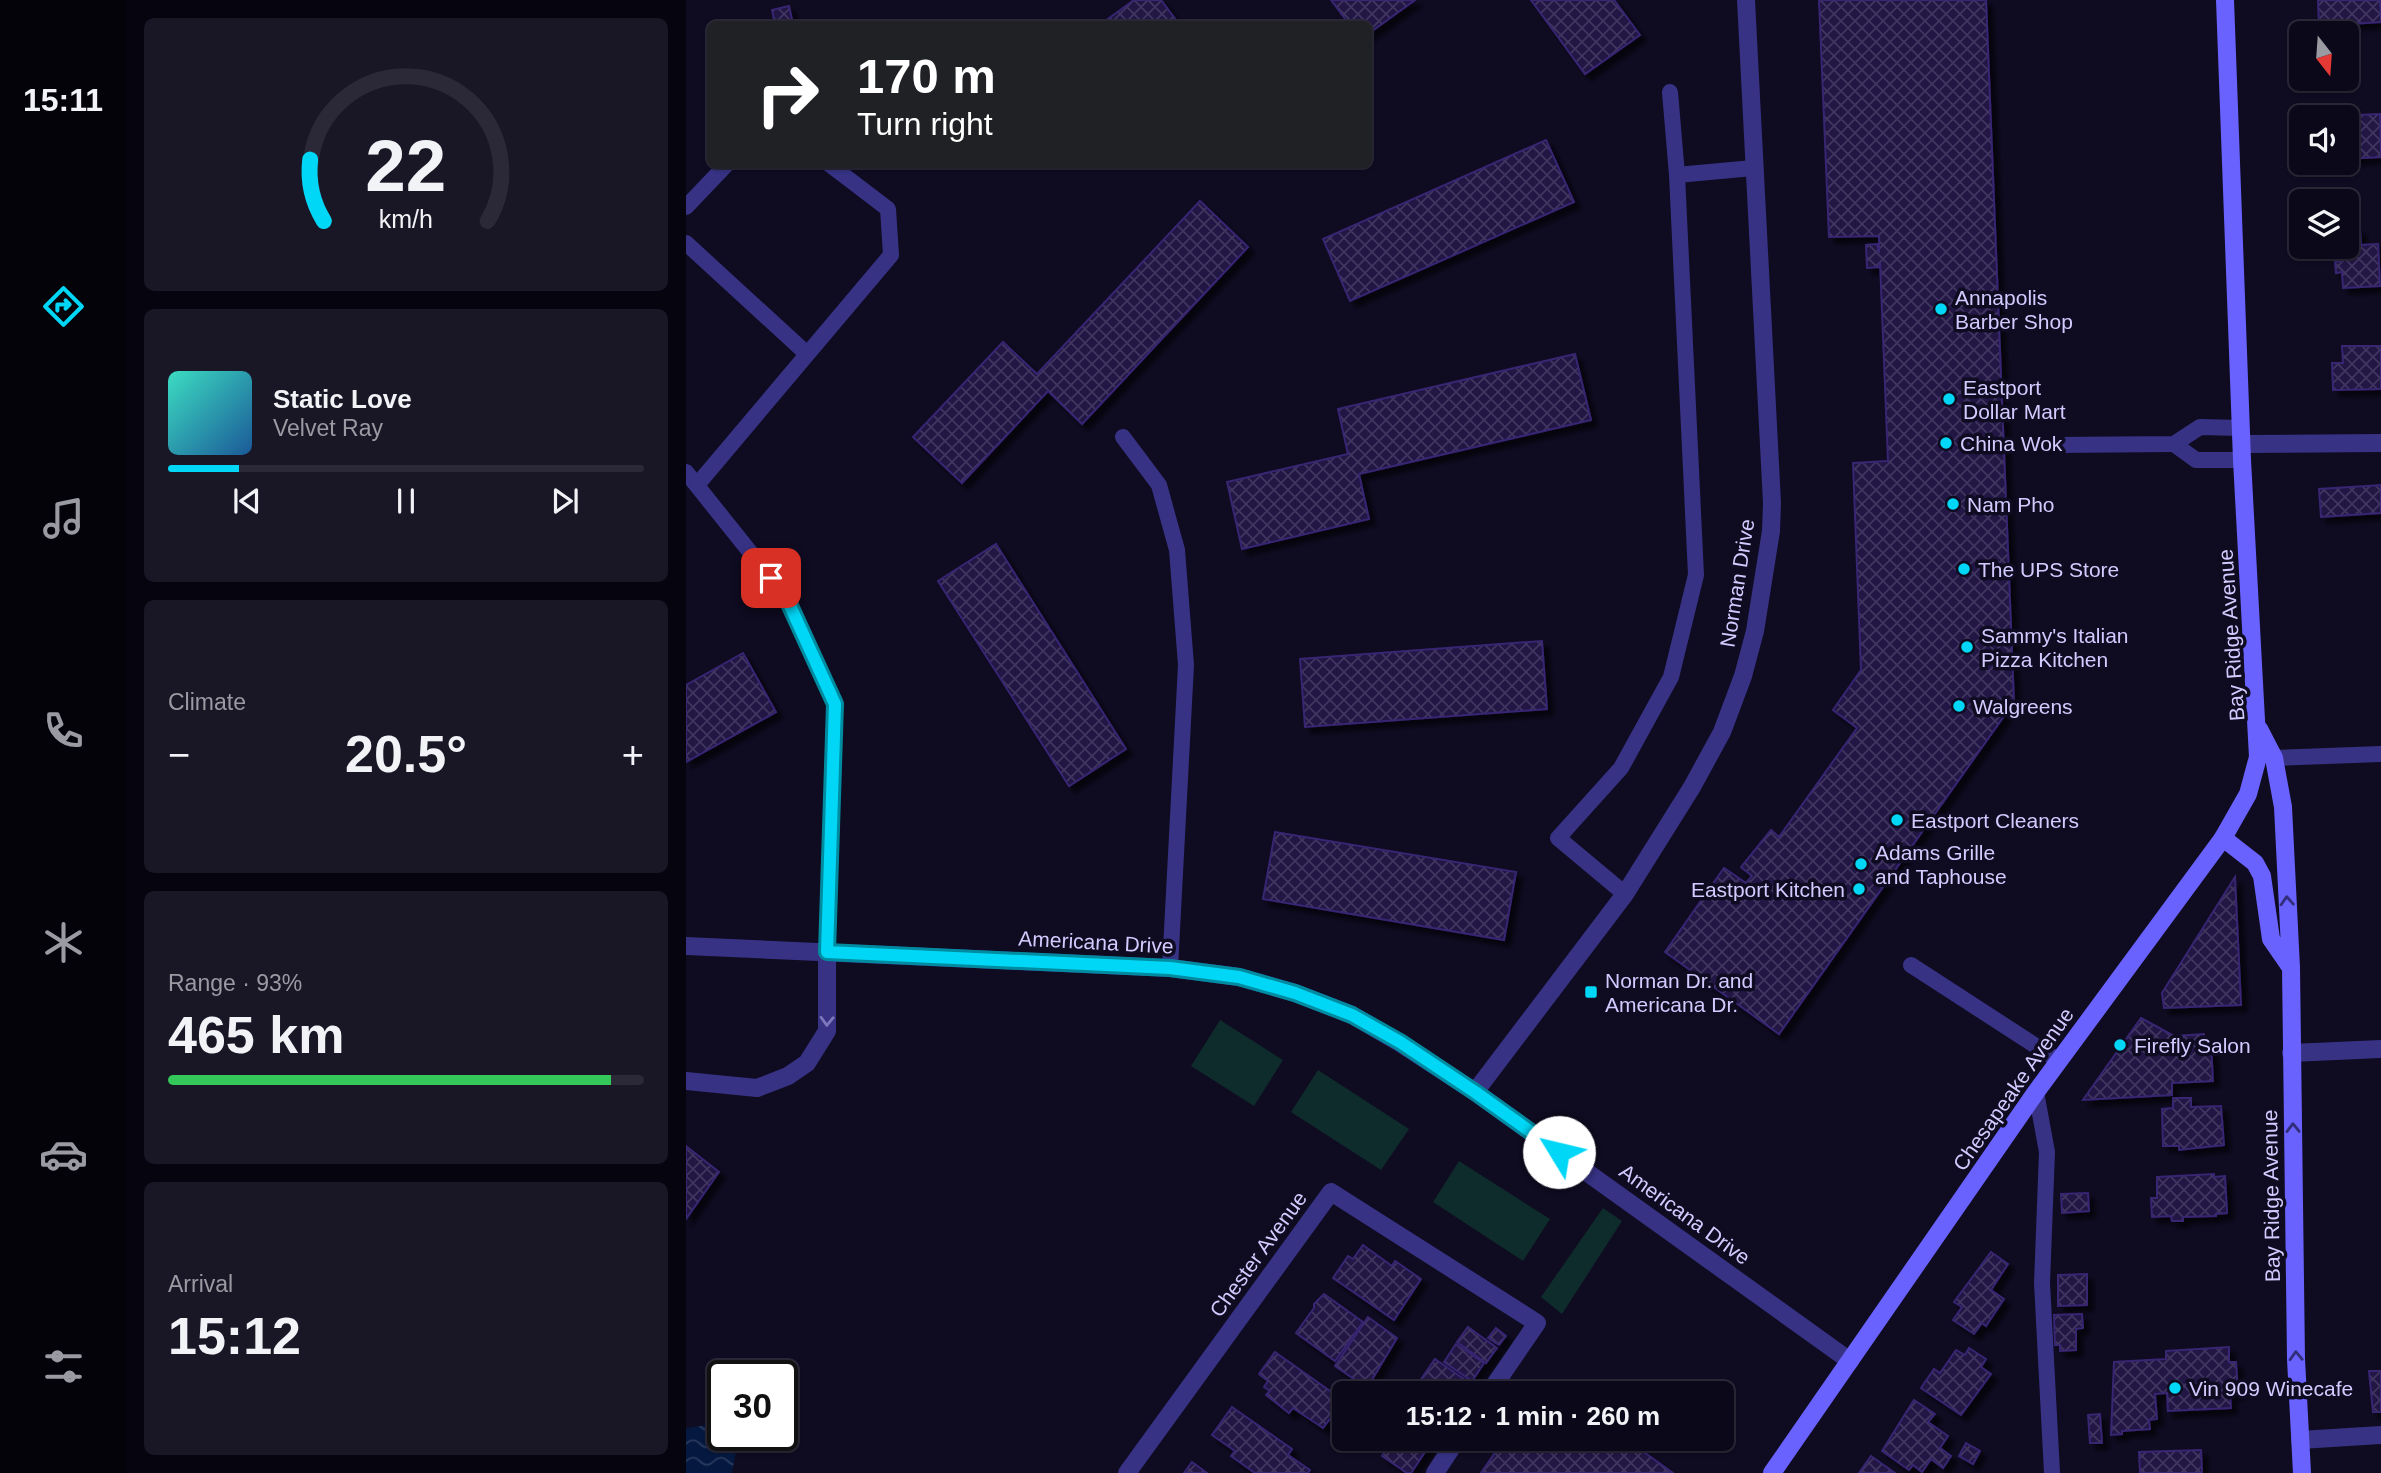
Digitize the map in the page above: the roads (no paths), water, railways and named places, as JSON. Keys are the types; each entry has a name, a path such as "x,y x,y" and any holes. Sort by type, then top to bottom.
{"main road":[{"name":"Bay Ridge Avenue","path":"2225,0 2255,720 2274,758 2283,802 2291,968 2296,1359 2302,1473"},
{"name":"Chesapeake Avenue","path":"1772,1473 2036,1092 2223,838 2248,794 2258,757 2255,720"},
{"path":"2223,838 2255,863 2262,876 2271,939 2291,968"}],"street":[{"name":"Norman Drive","path":"1475,1092 1625,894 1692,788 1722,732 1743,676 1764,586 1772,503 1746,0"},
{"path":"2242,444 2381,443"},
{"name":"Americana Drive","path":"686,946 1170,968 1239,977 1295,993 1352,1015 1400,1042 1475,1092 1850,1361"},
{"path":"686,1082 757,1088 788,1076 807,1063 827,1031 827,952"},
{"path":"2291,1053 2381,1049"},
{"name":"Chester Avenue","path":"1127,1473 1331,1192 1537,1323 1497,1381"},
{"path":"2300,1440 2381,1435"},
{"path":"1434,1473 1449,1451"}],"lane":[{"path":"1625,894 1558,838 1621,768 1671,677 1696,575 1677,175 1670,92"},
{"path":"686,207 723,168"},
{"path":"696,485 891,255 888,209 834,168"},
{"path":"1677,175 1753,168"},
{"path":"686,243 807,354"},
{"path":"2054,445 2174,444 2200,427 2242,444"},
{"path":"1123,437 1158,485 1177,550 1186,666 1170,968"},
{"path":"2174,444 2196,460 2242,444"},
{"path":"686,472 786,597 835,704 827,952"},
{"path":"2274,758 2381,754"},
{"path":"1911,965 2059,1061"},
{"path":"2036,1092 2047,1152 2042,1283 2052,1473"}],"water":[{"path":"707,1425 707,1451 736,1451 732,1473 686,1473 686,1428"}],"place":[{"name":"Annapolis Barber Shop","path":"1941,309"},
{"name":"Eastport Dollar Mart","path":"1949,399"},
{"name":"China Wok","path":"1946,443"},
{"name":"Nam Pho","path":"1953,504"},
{"name":"The UPS Store","path":"1964,569"},
{"name":"Sammy's Italian Pizza Kitchen","path":"1967,647"},
{"name":"Walgreens","path":"1959,706"},
{"name":"Eastport Cleaners","path":"1897,820"},
{"name":"Adams Grille and Taphouse","path":"1861,864"},
{"name":"Eastport Kitchen","path":"1859,889"},
{"name":"Norman Dr. and Americana Dr.","path":"1591,992"},
{"name":"Firefly Salon","path":"2120,1045"},
{"name":"Vin 909 Winecafe","path":"2175,1388"}]}
